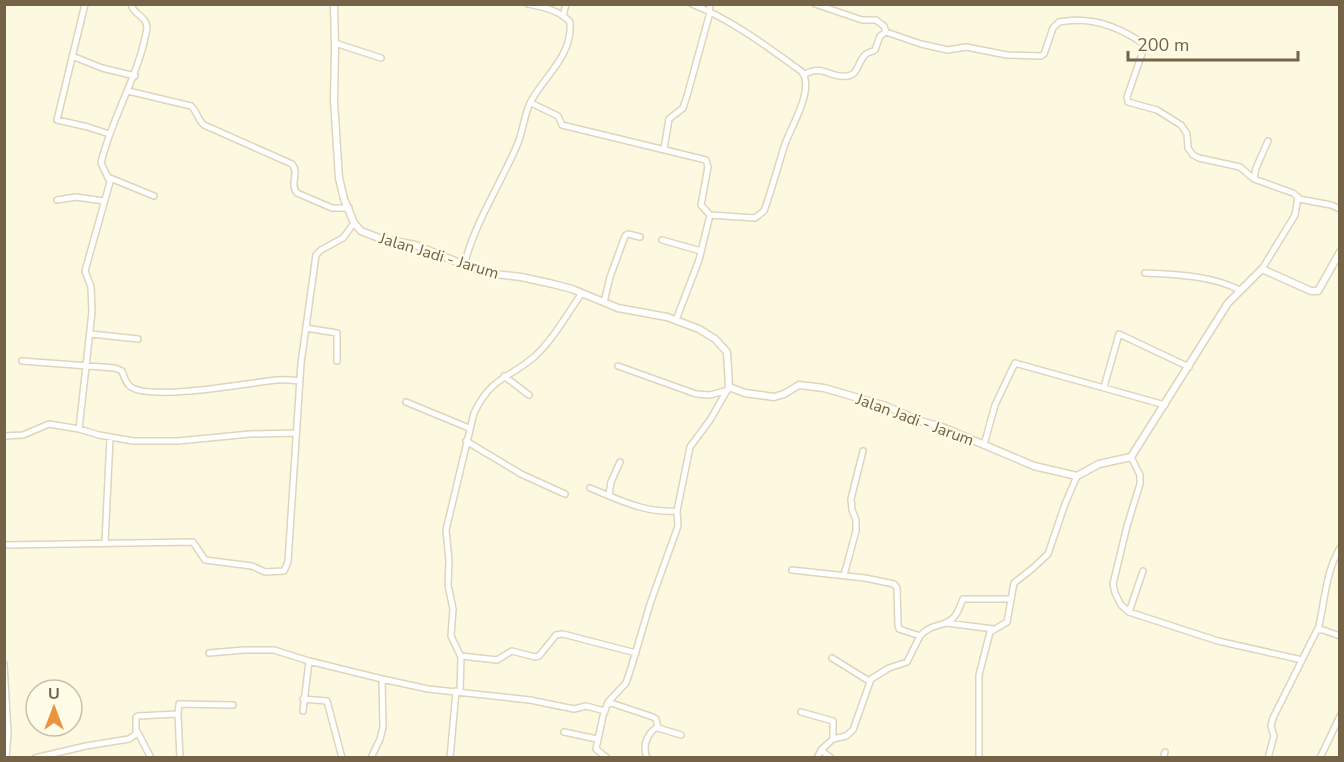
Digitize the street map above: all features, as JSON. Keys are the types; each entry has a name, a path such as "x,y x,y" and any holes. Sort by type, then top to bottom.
{"street":[{"path":"85,4 57,120 109,134"},
{"path":"131,4 133,10 147,24 144,44 135,76 109,134 101,163 110,178 154,196"},
{"path":"4,545 193,542 205,560 252,566 265,572 283,572 288,562 300,381 316,255 342,238 354,223 344,199 339,178 334,101 334,4"},
{"path":"464,266 471,244 519,142 531,103 557,65 568,43 569,20 552,10 528,4"},
{"path":"563,16 566,4"},
{"path":"692,4 710,8 805,74"},
{"path":"815,4 862,20 876,20 885,26 886,32"},
{"path":"664,149 669,119 682,108 691,84 710,8"},
{"path":"886,32 939,48 952,50 966,47 1007,55 1041,56 1044,54 1053,28 1059,22 1076,21 1111,26 1128,33 1145,45 1127,97 1128,102 1157,110 1181,125 1187,134 1188,148 1193,155 1240,167 1254,179 1293,193 1299,200 1295,215 1262,269 1228,303 1131,457 1099,464 1077,476 1048,554 1014,583 1007,622 989,633 979,675 979,758"},
{"path":"805,74 816,69 843,76 851,75 864,55 875,50 880,36 886,32"},
{"path":"335,43 381,58"},
{"path":"72,56 102,69 135,76"},
{"path":"531,103 558,116 562,125 707,161 708,167 701,205 710,215 750,219 761,215 771,190 786,143 799,114 804,95 805,74"},
{"path":"128,92 190,106 195,111 198,121 204,125 292,164 296,170 293,184 297,193 332,208 349,208"},
{"path":"1254,179 1256,168 1268,141"},
{"path":"79,429 91,334 91,288 85,271 110,178"},
{"path":"57,200 76,197 104,201"},
{"path":"1299,200 1331,205 1340,209"},
{"path":"676,320 692,280 710,215"},
{"name":"Jalan Jadi - Jarum","path":"354,223 366,234 415,245 464,266 495,275 520,277 553,284 618,308 676,320 699,329 722,346 728,358 728,389 774,397 799,385 824,388 880,404 920,422 942,427 1034,466 1077,476"},
{"path":"604,302 610,277 625,236 628,234 640,237"},
{"path":"662,240 701,251"},
{"path":"1262,269 1315,292 1322,286 1340,252"},
{"path":"1145,273 1200,276 1240,290"},
{"path":"450,758 461,656 451,636 453,609 448,585 449,561 446,530 469,428 481,399 490,386 534,357 542,349 582,293"},
{"path":"306,328 337,333 337,361"},
{"path":"91,334 138,339"},
{"path":"1104,387 1120,334 1189,367"},
{"path":"22,361 120,369 132,387 159,391 195,390 276,380 300,381"},
{"path":"984,445 995,405 1015,363 1165,405"},
{"path":"618,366 696,394 710,395 728,389"},
{"path":"504,376 530,395"},
{"path":"607,758 597,750 597,740 608,702 626,683 650,604 678,526 677,511 690,447 710,420 728,389"},
{"path":"406,402 469,428"},
{"path":"4,436 22,435 49,424 79,429 110,438 146,442 296,433"},
{"path":"105,542 110,438"},
{"path":"466,441 521,474 565,494"},
{"path":"844,575 856,531 851,499 863,451"},
{"path":"1131,457 1140,475 1140,484 1113,584 1121,605 1129,612 1218,641 1302,660"},
{"path":"609,495 611,482 620,462"},
{"path":"590,488 646,510 677,511"},
{"path":"1268,758 1274,736 1272,718 1318,630 1329,572 1340,548"},
{"path":"792,570 844,575 894,584 897,588 899,629 920,636"},
{"path":"1129,612 1143,571"},
{"path":"947,623 957,614 963,599 1011,599"},
{"path":"817,758 821,750 833,739 846,736 853,730 869,681 879,673 907,662 920,636 928,628 947,623 993,629"},
{"path":"1318,630 1340,636"},
{"path":"461,656 497,660 512,651 535,657 544,650 550,639 563,634 636,653"},
{"path":"209,653 274,650 309,661 428,688 538,701 574,709 586,706 605,711"},
{"path":"832,658 869,681"},
{"path":"303,711 309,661"},
{"path":"4,664 8,734 6,758"},
{"path":"371,758 383,727 382,679"},
{"path":"303,699 327,701 342,758"},
{"path":"608,702 653,717 656,719 657,727"},
{"path":"180,758 179,704 232,705"},
{"path":"801,712 833,721 833,739"},
{"path":"151,758 137,732 136,719 138,716 178,714"},
{"path":"1320,758 1340,716"},
{"path":"657,727 681,735"},
{"path":"647,758 644,751 647,739 650,732 657,727"},
{"path":"35,758 129,739 137,732"},
{"path":"564,732 597,740"},
{"path":"821,750 831,758"}]}
